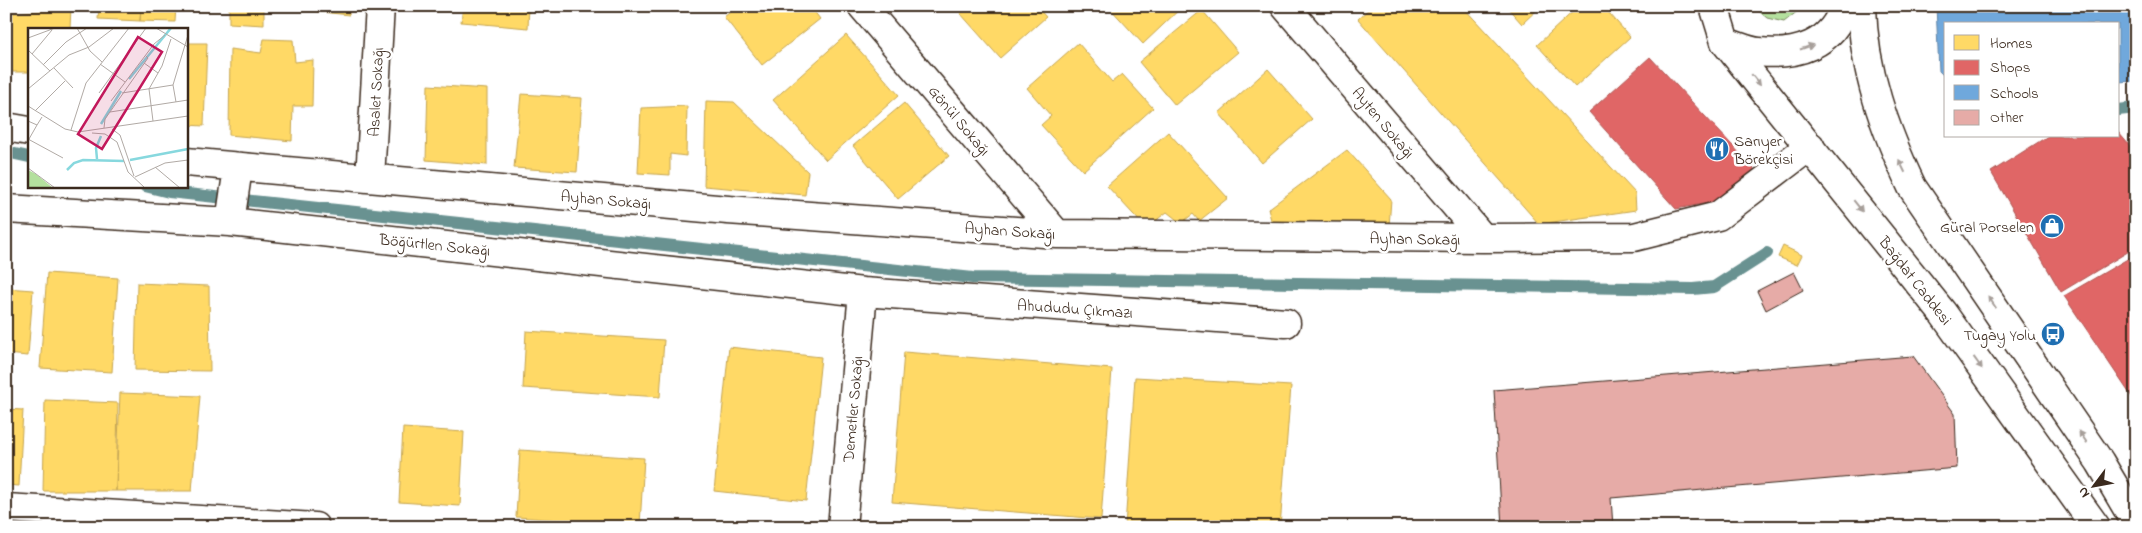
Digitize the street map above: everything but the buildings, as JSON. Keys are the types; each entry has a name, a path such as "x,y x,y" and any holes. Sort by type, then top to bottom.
{"street":[{"name":"Asalet Sokağı","path":"370,178 380,6"},
{"name":"Gönül Sokağı","path":"862,6 1057,234"},
{"name":"Ayten Sokağı","path":"1285,6 1483,238"},
{"path":"1694,6 1725,42 1758,52 1792,51 1809,47 1825,39 1842,14 1844,6"},
{"name":"Bağdat Caddesi","path":"1714,6 1725,42 1942,312 2096,527"},
{"path":"1862,6 1862,33 1876,97 1890,142 1912,187 2100,462 2136,523"},
{"path":"6,126 28,131"},
{"name":"Ayhan Sokağı","path":"188,162 728,210 1057,234 1483,238 1634,237 1718,216 1810,146"},
{"path":"230,222 238,168"},
{"name":"Böğürtlen Sokağı","path":"6,209 230,222 863,292"},
{"name":"Ahududu Çıkmazı","path":"863,292 1286,324"},
{"name":"Demetler Sokağı","path":"842,527 863,292"},
{"path":"6,508 315,527"}],"green space":[{"path":"1753,6 1804,6 1784,22 1767,18"}],"waterway":[{"path":"2120,110 2136,108"},
{"path":"6,152 28,157"},
{"path":"153,188 169,192 973,278 1693,289 1714,287 1767,253"}],"place":[{"name":"Sarıyer Börekçisi","path":"1717,149"},
{"name":"Güral Porselen","path":"2052,226"},
{"name":"Tugay Yolu","path":"2053,334"}]}
